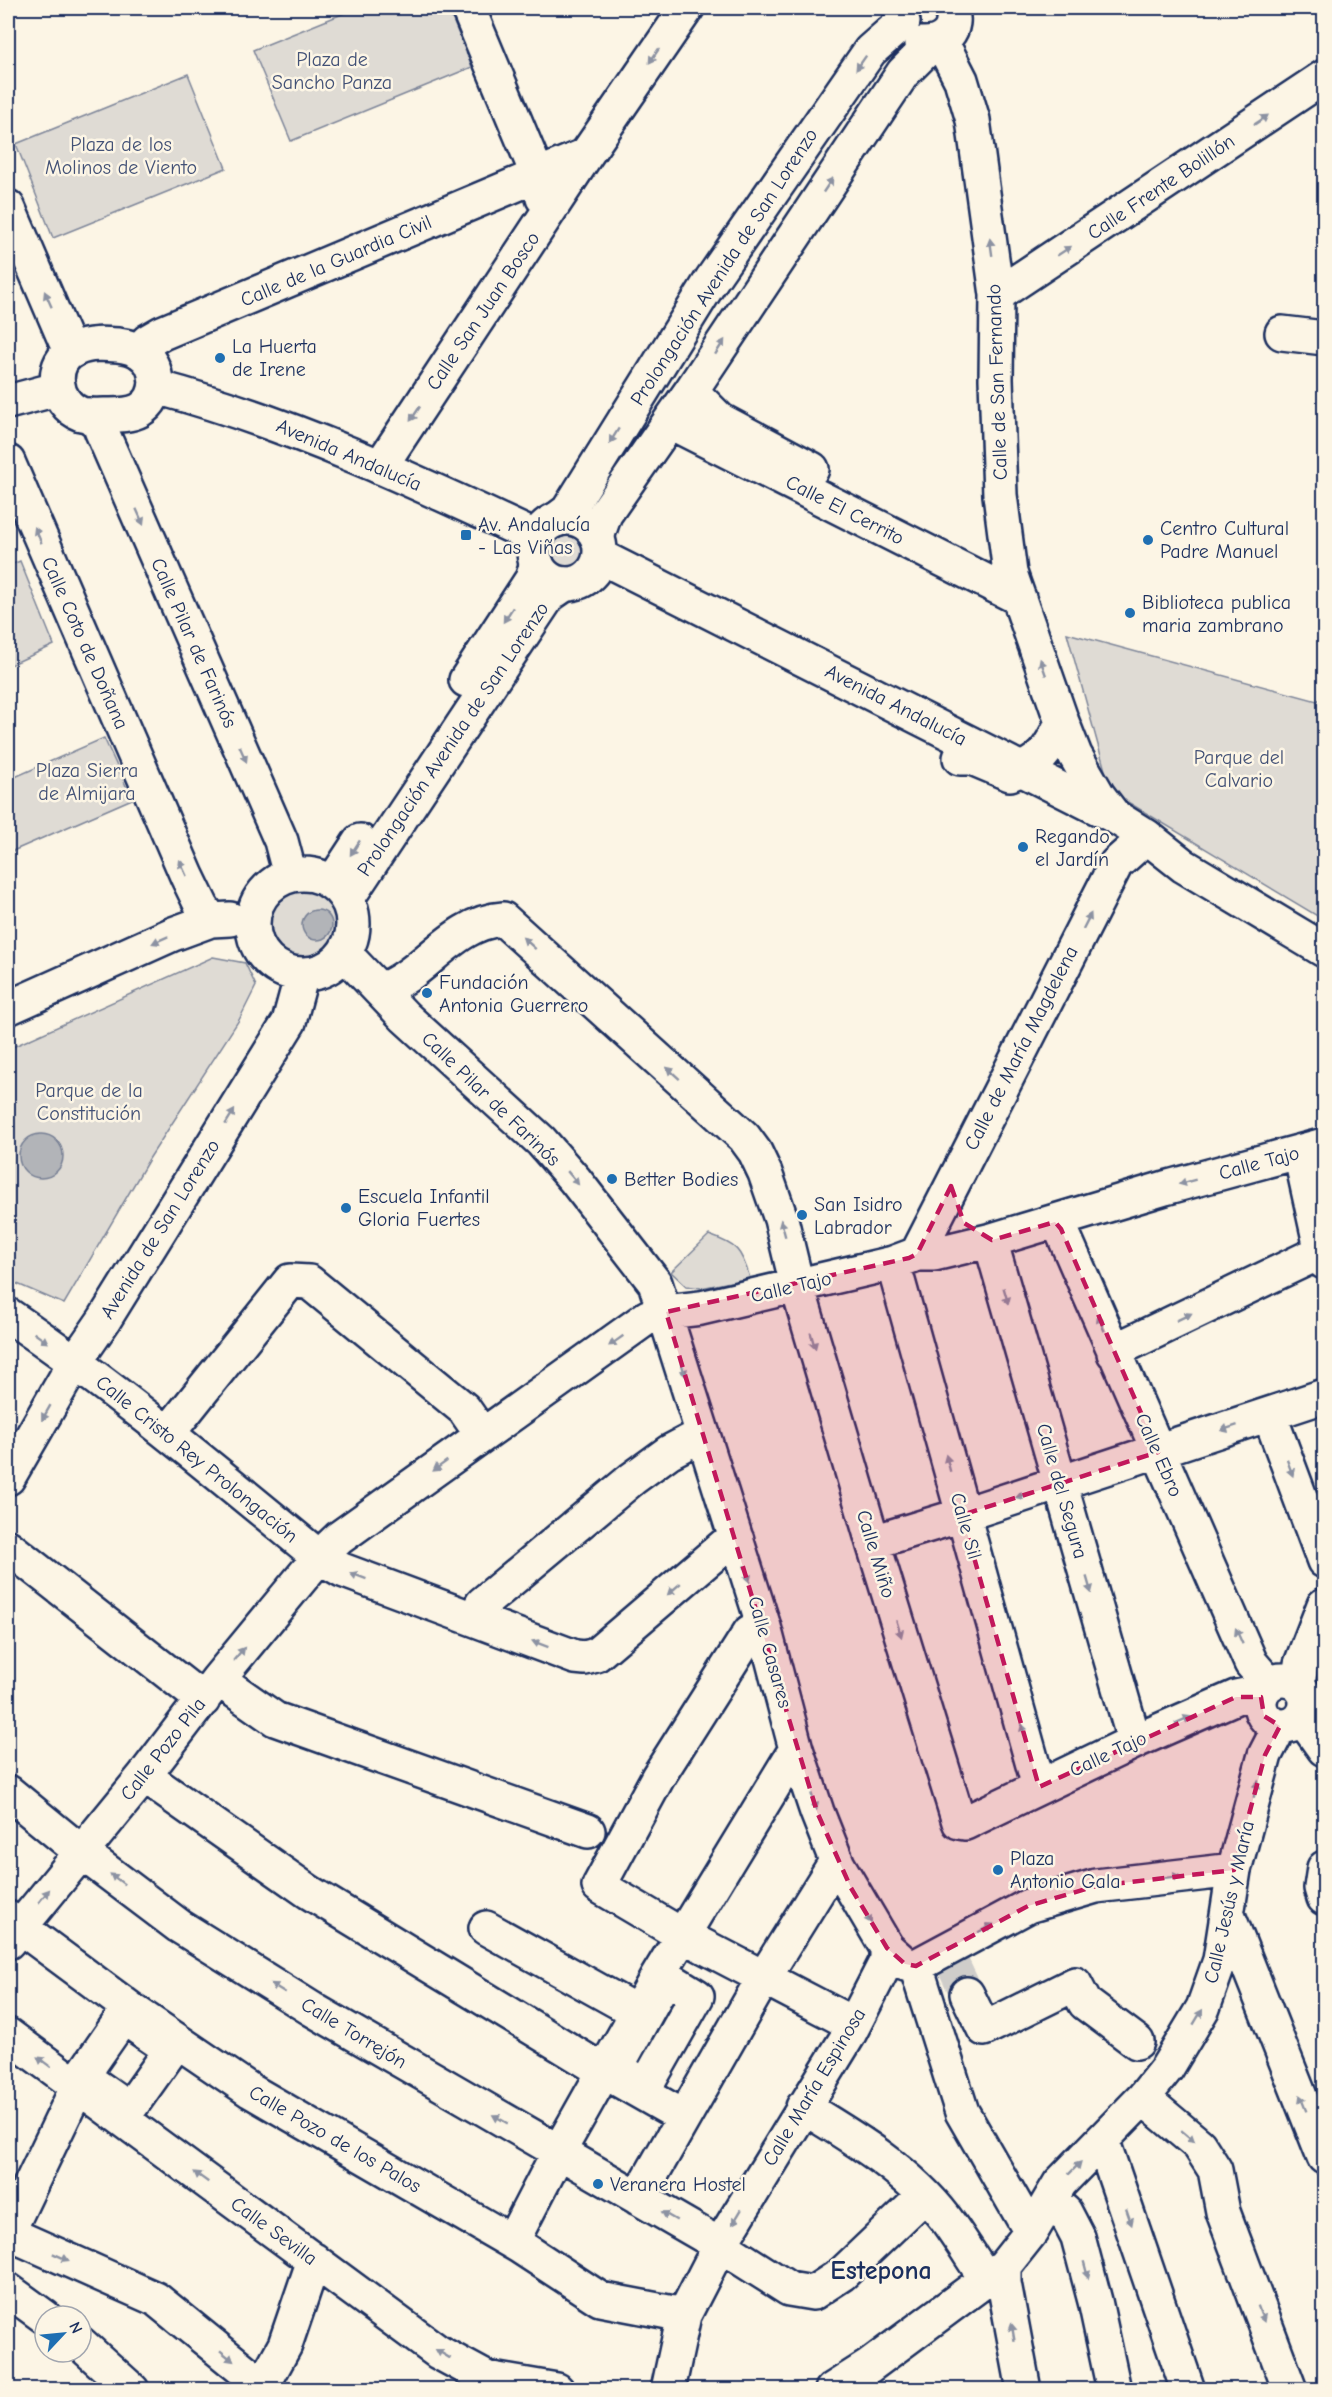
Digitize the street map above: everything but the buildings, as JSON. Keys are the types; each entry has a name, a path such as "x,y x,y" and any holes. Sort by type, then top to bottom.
{"street":[{"path":"468,8 538,176 546,216"},
{"name":"Calle San Juan Bosco","path":"380,466 586,155 687,8"},
{"path":"903,13 906,32 913,39 922,44 937,43 949,34 953,25 951,8"},
{"name":"Prolongación Avenida de San Lorenzo","path":"338,890 339,873 532,579 543,541 568,511 712,279 870,51 903,13"},
{"name":"Calle de San Fernando","path":"937,43 962,80 973,120 997,295 996,379 1000,495 1015,585 1062,722 1087,778 1114,816"},
{"name":"Prolongación Avenida de San Lorenzo","path":"598,555 605,514 691,391 903,72 937,43"},
{"name":"Calle Frente Bolillón","path":"997,295 1324,77"},
{"name":"Calle de la Guardia Civil","path":"139,351 148,341 162,333 586,155"},
{"path":"8,207 66,340 75,349"},
{"path":"1282,333 1324,338"},
{"path":"118,345 139,351 148,359 155,372 156,387 153,397 138,411 117,415 90,415 71,409 62,400 57,389 57,373 62,362 75,349 86,346 118,345"},
{"name":"Avenida Andalucía","path":"156,387 260,418 380,466 543,541"},
{"path":"8,402 57,389"},
{"name":"Calle El Cerrito","path":"691,391 720,420 1015,585"},
{"name":"Calle Pilar de Farinós","path":"90,415 99,424 281,841 290,875"},
{"name":"Calle El Cerrito","path":"670,422 1015,585"},
{"name":"Calle Coto de Doñana","path":"8,462 182,866 211,920"},
{"path":"575,518 584,522 598,555 584,580 565,584 548,578 543,541 575,518"},
{"name":"Avenida Andalucía","path":"598,555 795,669 1080,823 1134,848 1184,866"},
{"name":"Avenida Andalucía","path":"598,555 1114,816 1146,836 1184,866 1324,950"},
{"name":"Prolongación Avenida de San Lorenzo","path":"338,890 549,596 565,584"},
{"path":"960,758 972,758 1010,774 1044,756 1051,747 1062,722"},
{"name":"Calle de María Magdelena","path":"905,1258 951,1186 1116,864 1134,848"},
{"path":"290,875 316,875 338,890 352,912 353,927 344,953 326,969 302,974 287,972 274,965 263,954 256,941 253,926 259,899 267,888 290,875"},
{"path":"8,1008 173,934 211,920 240,918 255,911"},
{"name":"Calle Miño","path":"381,990 406,977 447,943 489,920 503,919 744,1137 755,1152 781,1219 797,1285 874,1546 959,1822"},
{"name":"Calle Pilar de Farinós","path":"344,953 405,1017 541,1141 642,1265 655,1283 666,1312"},
{"name":"Avenida de San Lorenzo","path":"8,1478 75,1362 104,1320 289,1022 302,974"},
{"path":"1313,1148 1302,1162 1324,1260"},
{"name":"Calle Tajo","path":"319,1557 339,1538 648,1317 666,1312 701,1308 905,1258 934,1254 992,1240 1165,1188 1313,1148"},
{"path":"951,1186 952,1201 964,1223 973,1231 992,1240"},
{"name":"Calle Ebro","path":"1055,1222 1061,1229 1251,1663 1276,1689 1261,1711 1274,1725 1291,1722 1324,1749"},
{"name":"Calle del Segura","path":"992,1240 993,1251 1132,1733 1138,1740"},
{"path":"1114,1353 1120,1348 1308,1258 1317,1256 1324,1260"},
{"name":"Calle Sil","path":"905,1258 963,1515 1038,1788"},
{"path":"169,1432 290,1281 309,1282 464,1409 482,1435"},
{"name":"Calle Casares","path":"666,1312 764,1627 796,1749 817,1812 838,1865 887,1948 905,1964 916,1966"},
{"name":"Calle Cristo Rey Prolongación","path":"8,1315 169,1432 319,1557 342,1570 575,1657 585,1658 596,1655 725,1545 736,1540"},
{"path":"874,1546 883,1539 1060,1484 1324,1396"},
{"path":"1275,1413 1274,1427 1324,1561"},
{"path":"476,1620 482,1604 624,1486 669,1452 703,1434"},
{"path":"8,1547 210,1689 275,1719 588,1831"},
{"name":"Calle Pozo Pila","path":"11,1929 81,1852 144,1776 210,1689 319,1557"},
{"path":"1276,1689 1301,1664 1318,1642 1324,1605"},
{"path":"604,1876 658,1777 750,1632 764,1627"},
{"name":"Calle Tajo","path":"959,1822 964,1823 1138,1740 1236,1697 1276,1689"},
{"name":"Calle Jesús y María","path":"832,2390 868,2367 995,2273 1031,2232 1052,2201 1060,2183 1143,2098 1154,2056 1203,2008 1220,1960 1234,1870 1265,1755 1291,1722"},
{"path":"512,2242 558,2153 637,2012 796,1749"},
{"path":"144,1776 309,1892 605,2072 684,2117"},
{"name":"Calle Torrejón","path":"8,1792 81,1852 179,1926 312,2009 720,2245 789,2289 813,2293 842,2274 924,2196"},
{"path":"629,1828 597,1813 578,1850 604,1876 682,1935 853,2025"},
{"path":"638,2198 763,1979 832,1868 838,1865"},
{"path":"1324,1868 1321,1888 1324,1898"},
{"path":"1031,2232 962,2112 916,1966 947,1953 1028,1906 1096,1886 1234,1870"},
{"path":"1228,1915 1324,2157"},
{"path":"486,1928 637,2012"},
{"name":"Calle Pozo de los Palos","path":"11,1929 171,2043 512,2242 600,2300 684,2315"},
{"name":"Calle María Espinosa","path":"669,2390 684,2315 720,2245 853,2025 887,1960 887,1948"},
{"path":"967,1994 984,2030 1075,1984 1085,2003 1154,2056"},
{"path":"129,2015 123,2017 82,2076 81,2083 8,2233 156,2300 266,2387 285,2345 314,2260"},
{"name":"Calle Sevilla","path":"8,2035 122,2112 314,2260 485,2384 558,2390"},
{"path":"122,2112 129,2109 171,2050 171,2043"},
{"path":"1143,2098 1199,2145 1215,2170 1223,2212 1290,2390"},
{"path":"803,2107 872,2149 945,2217 1004,2283 1024,2390"},
{"path":"1102,2142 1188,2390"},
{"path":"1052,2201 1065,2212 1078,2237 1095,2301 1114,2390"},
{"path":"8,2289 33,2307"},
{"path":"93,2355 132,2390"}],"highlighted area":[{"path":"951,1186 964,1223 992,1240 1055,1222 1061,1229 1158,1452 962,1515 1039,1787 1236,1697 1261,1697 1264,1716 1280,1726 1265,1755 1234,1870 1096,1886 1028,1906 916,1966 905,1964 887,1948 851,1888 817,1812 666,1312 909,1258 917,1254"}],"green space":[{"name":"Plaza de Sancho Panza","path":"357,8 448,8 472,67 291,141 253,50"},
{"name":"Plaza de los Molinos de Viento","path":"188,74 226,168 53,238 16,144"},
{"path":"567,533 579,539 585,551 579,563 567,569 555,563 549,551 555,539"},
{"path":"20,561 54,645 8,666 8,566"},
{"name":"Parque del Calvario","path":"1067,633 1317,701 1324,696 1324,920 1111,792"},
{"name":"Plaza Sierra de Almijara","path":"104,738 132,799 8,853 8,780"},
{"path":"302,886 316,889 329,897 337,910 340,924 337,938 329,951 316,959 302,962 288,959 275,951 267,938 264,924 267,910 275,897 288,889"},
{"name":"Parque de la Constitución","path":"213,957 245,963 256,986 239,1020 149,1159 64,1304 8,1280 8,1049"},
{"path":"709,1235 737,1249 744,1260 750,1278 701,1288 686,1286 671,1272"}],"shaded area":[{"path":"317,910 323,911 331,919 331,931 323,939 317,940 311,939 303,931 302,925 303,919 311,911"},
{"path":"41,1134 57,1140 63,1156 57,1172 41,1178 25,1172 19,1156 25,1140"}],"tunnel":[{"path":"949,1956 967,1994"}],"place":[{"name":"La Huerta de Irene","path":"220,358"},
{"name":"Av. Andalucía - Las Viñas","path":"466,535"},
{"name":"Centro Cultural Padre Manuel","path":"1148,540"},
{"name":"Biblioteca publica maria zambrano","path":"1130,613"},
{"name":"Regando el Jardín","path":"1023,847"},
{"name":"Fundación Antonia Guerrero","path":"427,993"},
{"name":"Better Bodies","path":"612,1179"},
{"name":"Escuela Infantil Gloria Fuertes","path":"346,1208"},
{"name":"San Isidro Labrador","path":"802,1215"},
{"name":"Plaza Antonio Gala","path":"998,1870"},
{"name":"Veranera Hostel","path":"598,2184"}],"district":[{"name":"Estepona","path":"881,2271"}]}
